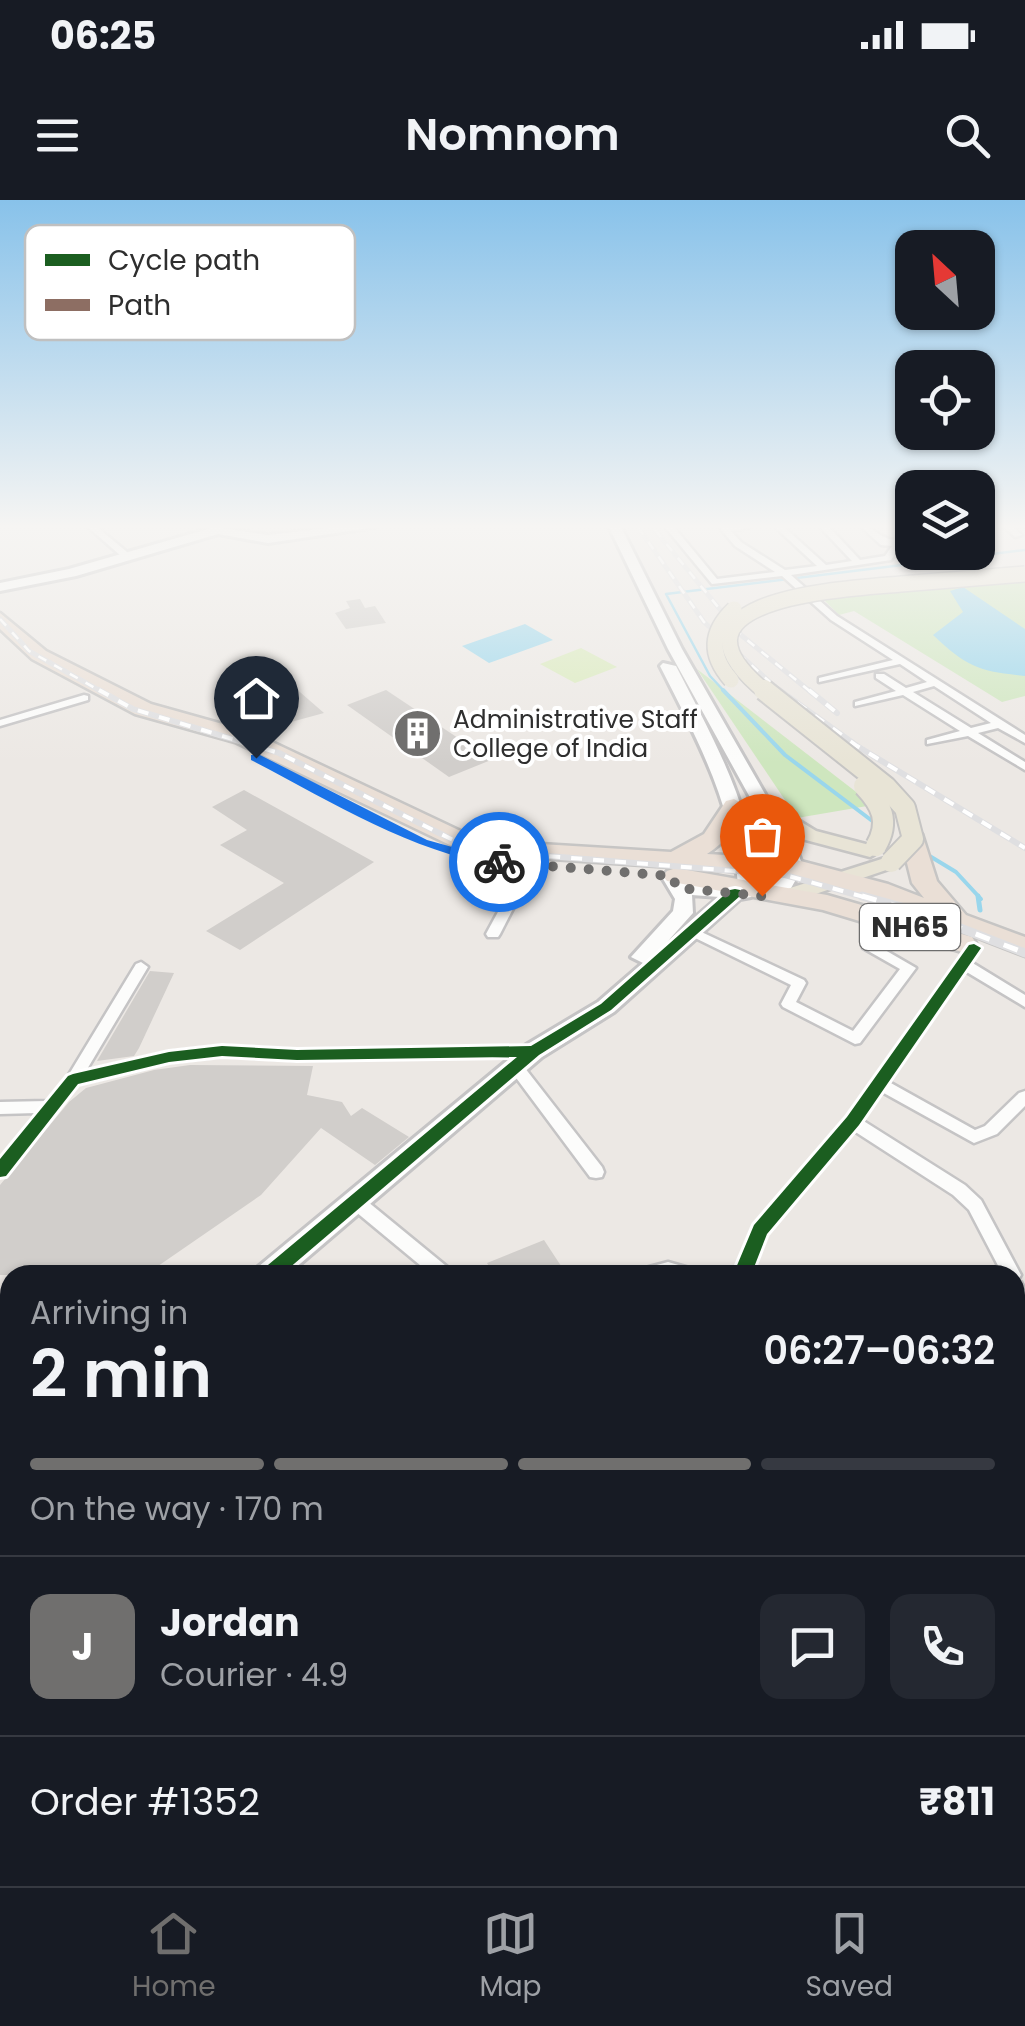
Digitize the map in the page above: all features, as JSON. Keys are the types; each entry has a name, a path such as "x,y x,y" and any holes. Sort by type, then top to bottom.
{"highway":[{"name":"NH65","path":"0,619 39,655 121,707 256,758 442,851 487,861 744,881 785,894 875,907 1025,968"},
{"name":"NH65","path":"1,645 25,664 84,698 243,737 460,842 674,874"},
{"path":"674,874 723,832 734,806"},
{"path":"913,838 925,884 966,945"},
{"path":"803,869 843,880 875,907"},
{"name":"NH65","path":"744,881 803,869"},
{"name":"NH65","path":"966,945 1025,947"}],"main road":[{"path":"639,606 734,806 744,881"},
{"path":"654,606 762,804 803,869"},
{"path":"740,606 718,625 712,648 722,671 852,776 882,807 886,829 879,853 843,880 785,894"},
{"path":"762,606 746,614 732,633 732,655 741,670 886,787 905,808 913,838 879,853 803,869 785,894"},
{"path":"762,804 810,835 879,853"},
{"path":"588,1016 683,913 684,900 674,874"},
{"path":"744,881 875,907"},
{"path":"280,1265 525,1059 606,1007 744,881"}],"street":[{"path":"820,606 1024,739"},
{"path":"822,680 901,661"},
{"path":"880,676 1025,768"},
{"path":"859,704 935,683"},
{"path":"0,723 84,698"},
{"path":"931,742 1000,724"},
{"path":"494,934 530,864"},
{"path":"690,932 799,983 788,1004 856,1039 909,968 870,948 875,907"},
{"path":"746,1265 760,1230 852,1122 966,945 1025,1002"},
{"path":"0,1171 73,1080 141,967"},
{"path":"73,1080 169,1056 222,1051 525,1059 596,1172"},
{"path":"879,1083 974,1138 991,1130 1025,1098"},
{"path":"0,1108 51,1107"},
{"path":"852,1122 975,1205 1007,1265"},
{"path":"356,1202 433,1265"}],"green space":[{"path":"830,606 1025,606 1025,696 1002,702 854,611 839,615"},
{"path":"581,648 617,667 575,683 540,664"},
{"path":"697,669 873,805 797,818"}],"water":[{"path":"959,606 991,606 1025,629 1025,676 975,666 933,635 963,612"},
{"path":"525,624 553,640 489,663 462,646"}],"building":[{"path":"375,606 386,623 346,629 335,613"},
{"path":"293,686 324,713 258,731 249,727 228,702"},
{"name":"Administrative Staff College of India","path":"386,690 491,760 449,777 347,705"},
{"path":"244,790 374,862 240,950 206,931 284,883 220,845 247,830 212,807"},
{"path":"150,971 174,973 139,1048 134,1056 97,1061"},
{"path":"190,1065 313,1066 307,1095 342,1102 351,1116 362,1108 409,1137 375,1165 321,1128 261,1195 160,1265 0,1265 0,1185 69,1102 86,1088"},
{"path":"544,1240 560,1265 488,1265"}],"waterway":[{"path":"672,606 710,676 726,693"},
{"path":"723,690 785,755 875,823"},
{"path":"923,852 956,872 981,899"},
{"path":"978,896 980,910"}],"railway":[{"path":"693,606 704,622 782,693"},
{"path":"717,606 741,635 812,693"},
{"path":"0,619 29,651 104,693"},
{"path":"99,690 133,709 279,753 459,843 510,853 785,875 871,899"},
{"path":"779,690 857,746 1025,848"},
{"path":"809,690 837,713"},
{"path":"862,896 919,912 1025,953"}],"cycle path":[{"path":"280,1265 534,1051 606,1007 735,893"},
{"path":"746,1265 760,1230 853,1121 974,948"},
{"path":"0,1171 73,1080 169,1057 222,1051 297,1055 534,1051"}],"way so far":[{"path":"499,862 671,876 678,888 762,896"}],"place":[{"name":"Administrative Staff College of India","path":"418,733"}],"route":[{"path":"256,758 422,843 458,855 499,862"}]}
